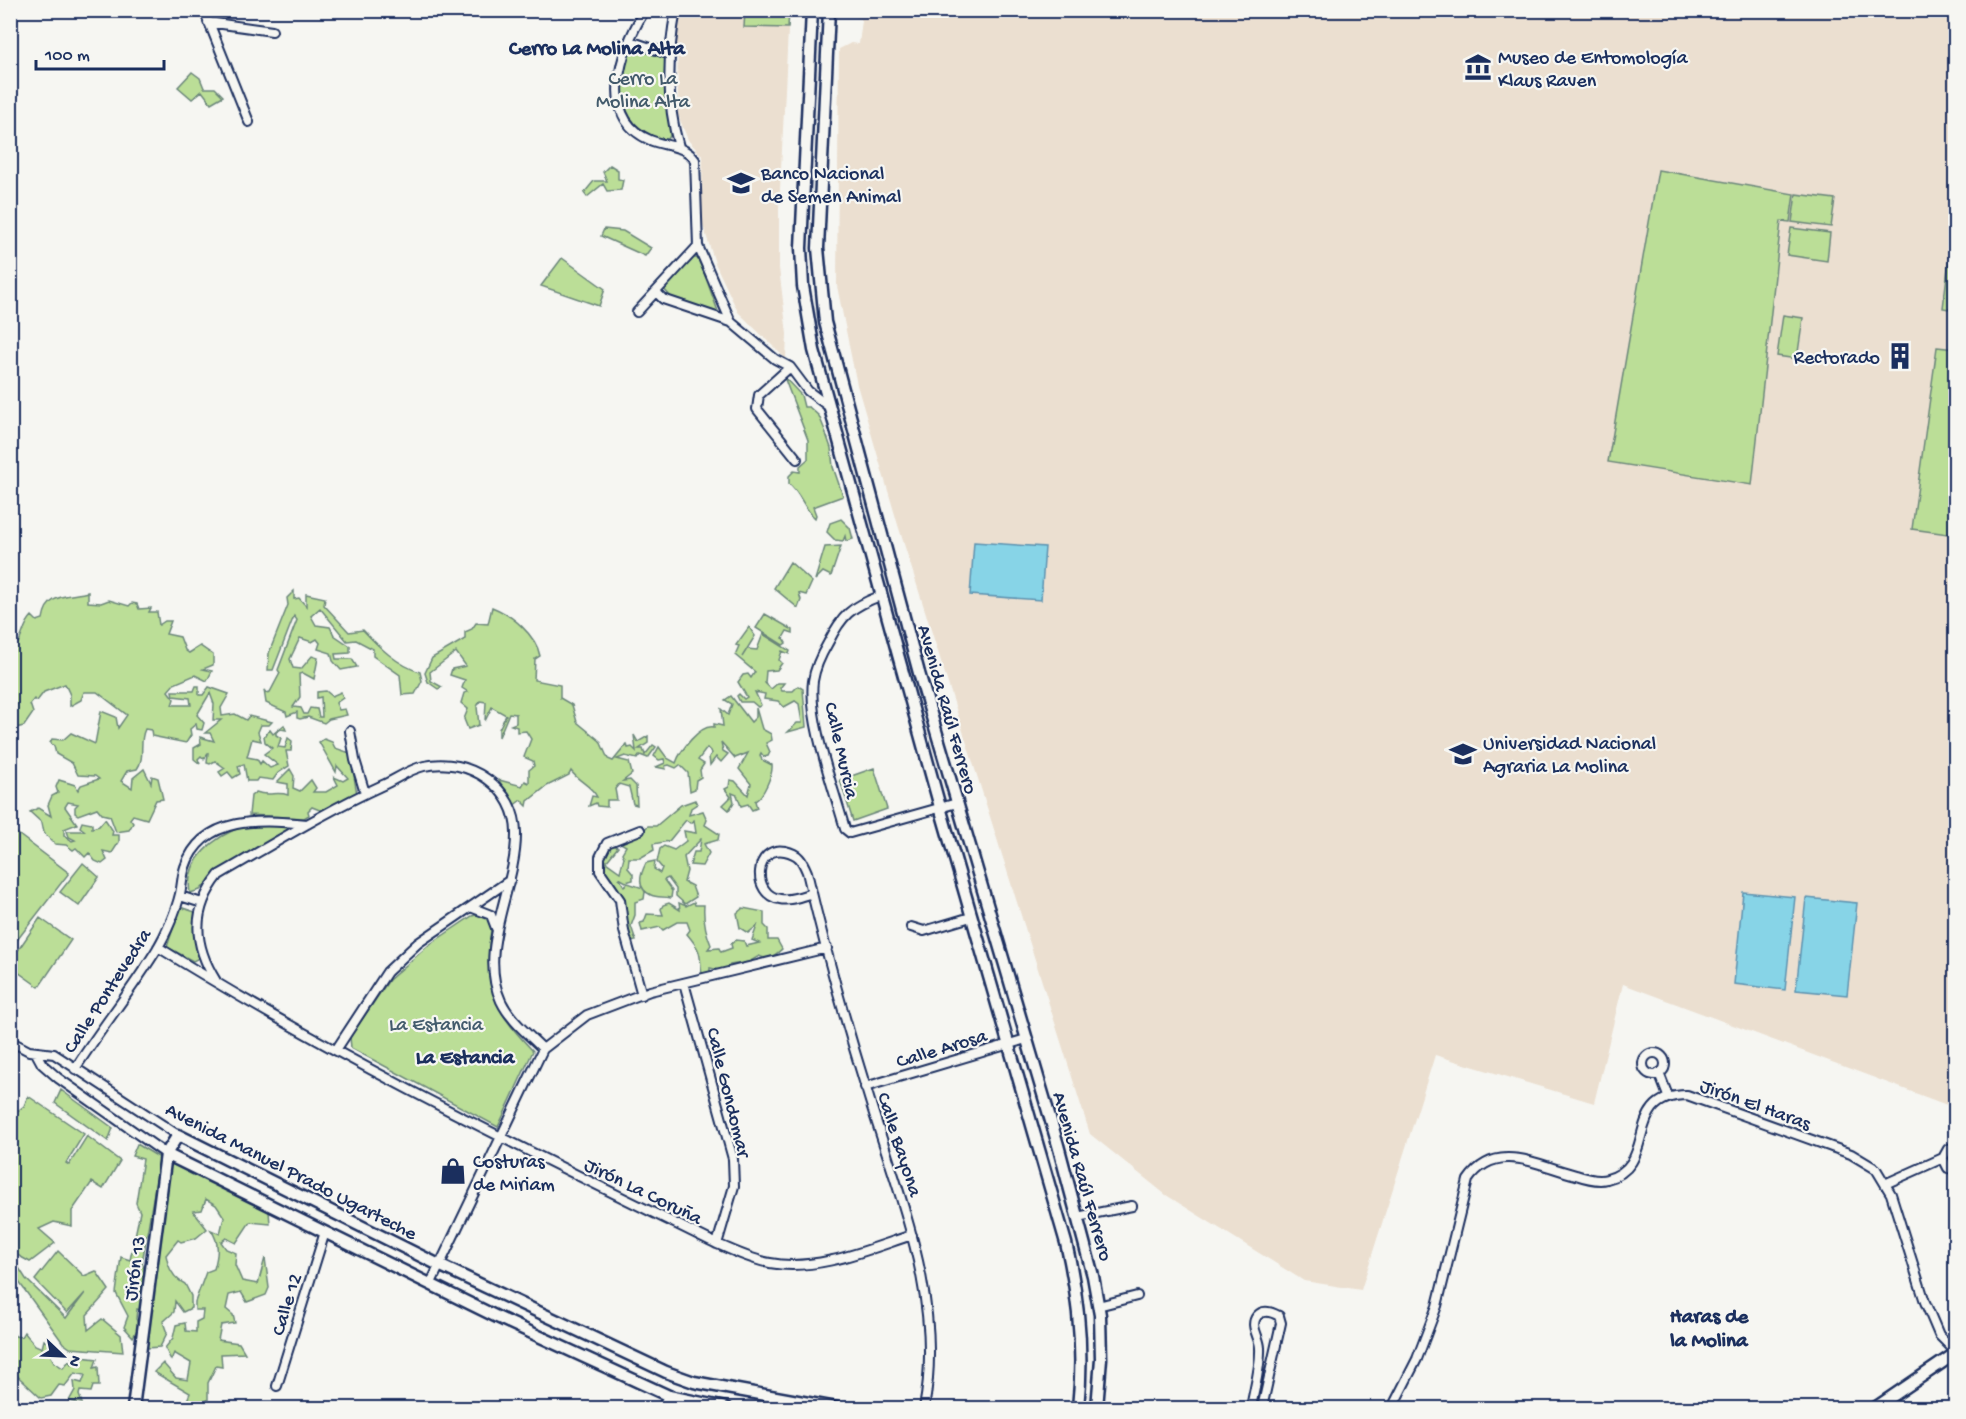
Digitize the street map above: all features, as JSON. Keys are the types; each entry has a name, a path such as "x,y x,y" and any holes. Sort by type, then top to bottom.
{"main road":[{"name":"Avenida Raúl Ferrero","path":"812,10 801,248 808,320 828,406 880,596 1074,1274 1081,1327 1082,1373 1078,1408"},
{"name":"Avenida Raúl Ferrero","path":"829,10 818,248 825,322 919,673 1077,1217 1098,1306 1101,1359 1097,1408"},
{"name":"Jirón 13","path":"133,1408 166,1154 178,1135"},
{"name":"Avenida Manuel Prado Ugarteche","path":"178,1135 439,1265 676,1376 694,1382 836,1408"},
{"name":"Avenida Manuel Prado Ugarteche","path":"166,1154 669,1396 726,1408"},
{"path":"1066,1243 1075,1244 1082,1237"},
{"path":"1875,1408 1956,1352"}],"street":[{"path":"204,10 249,122"},
{"path":"645,10 630,41 618,75 618,95 623,118 636,133 652,141 679,147 695,160 698,246 731,322"},
{"path":"676,10 668,54 673,125 679,147"},
{"path":"208,22 272,31"},
{"path":"630,41 668,54"},
{"path":"637,312 656,292 661,283 698,246"},
{"path":"656,292 663,299 731,322 775,359 790,367 808,391 828,406"},
{"path":"790,367 759,395 757,409 797,459"},
{"name":"Calle Murcia","path":"880,596 853,607 841,620 819,660 813,682 817,727 847,832 940,807"},
{"path":"350,731 355,760 365,793"},
{"path":"219,985 205,964 199,945 198,923 207,890 219,875 365,793 424,766 448,765 490,779 503,794 516,833 510,880 496,928 494,948 501,1000 516,1022 543,1049"},
{"path":"940,807 957,803"},
{"name":"Calle Pontevedra","path":"75,1069 158,947 180,896 186,866 200,844 211,833 239,822 274,820 307,824"},
{"path":"640,830 607,843 600,857 600,864 603,878 620,900 624,931 642,995"},
{"name":"Calle Bayona","path":"812,893 788,899 777,899 769,895 762,886 759,876 761,863 768,854 779,850 797,855 802,860 812,893 865,1087 912,1235 923,1284 930,1333 924,1408"},
{"path":"336,1050 387,972 418,943 510,880"},
{"path":"180,896 202,903"},
{"path":"472,908 491,915 496,928"},
{"path":"911,927 924,931 971,917"},
{"name":"Jirón La Coruña","path":"158,947 219,985 336,1050 501,1137 717,1244 771,1264 788,1265 811,1263 851,1254 912,1235"},
{"path":"431,1283 543,1049 587,1015 642,995 827,948"},
{"name":"Calle Gondomar","path":"684,983 733,1159 734,1186 717,1244"},
{"name":"Calle Arosa","path":"865,1087 1026,1039"},
{"path":"10,1041 36,1053"},
{"name":"Avenida Manuel Prado Ugarteche","path":"166,1154 58,1078 42,1064 36,1053 49,1051 178,1135"},
{"path":"1659,1073 1668,1096"},
{"name":"Jirón El Haras","path":"1392,1408 1417,1359 1437,1306 1468,1180 1478,1166 1492,1158 1507,1156 1589,1178 1605,1180 1626,1173 1633,1163 1647,1116 1659,1100 1668,1096 1687,1095 1851,1154 1876,1169 1891,1194 1925,1302 1939,1335 1956,1352"},
{"path":"1885,1184 1943,1158 1948,1149 1956,1147"},
{"path":"1943,1158 1948,1168 1956,1170"},
{"path":"1077,1217 1132,1206"},
{"name":"Calle 12","path":"277,1386 325,1232"},
{"path":"1098,1306 1137,1296"},
{"path":"1251,1408 1260,1351 1254,1325 1256,1317 1262,1313 1271,1312 1279,1316 1281,1323 1262,1408"},
{"path":"1254,1390 1266,1393"},
{"path":"662,1408 669,1396"}],"shaded area":[{"name":"Universidad Nacional Agraria La Molina","path":"843,10 1955,11 1955,1108 1623,984 1594,1103 1435,1055 1361,1290 1304,1281 1166,1195 1090,1134 898,525 857,385 837,286 839,49 851,43 859,44 862,20"},
{"name":"Banco Nacional de Semen Animal","path":"682,11 789,11 779,209 779,268 787,334 786,359 738,312 715,263 701,219 703,157 688,140 678,115 677,36"}],"green space":[{"path":"745,11 789,11 788,28 744,27"},
{"name":"Cerro La Molina Alta","path":"631,46 665,57 670,136 668,139 656,138 637,130 626,114 621,94 621,82"},
{"path":"192,72 200,78 204,88 215,88 223,96 211,103 202,91 192,99 178,87"},
{"path":"610,165 618,170 618,179 623,180 621,190 607,191 603,184 587,197 584,193 594,181 607,181 603,172"},
{"path":"1658,170 1794,194 1790,222 1781,221 1752,485 1608,462"},
{"path":"1796,194 1835,199 1831,227 1792,222"},
{"path":"1954,219 1956,220 1955,310 1943,308"},
{"path":"1791,228 1830,233 1827,261 1787,255"},
{"path":"604,229 623,231 651,248 645,256 601,236"},
{"path":"692,257 699,259 719,314 671,297 663,288"},
{"path":"562,258 605,289 599,306 541,286"},
{"path":"1783,315 1803,318 1797,359 1777,356"},
{"path":"1937,347 1955,349 1955,535 1912,529"},
{"path":"784,377 801,395 804,407 809,407 819,416 831,448 833,467 843,496 813,507 815,518 789,484 789,476 794,471 800,472 800,466 808,459 808,440"},
{"path":"841,519 850,528 853,539 846,541 845,536 843,541 835,540 827,532 830,523"},
{"path":"841,546 831,576 823,572 815,580 825,547"},
{"path":"790,562 812,582 806,595 799,593 801,600 798,608 774,588"},
{"path":"294,591 294,599 299,598 306,606 306,594 325,598 324,605 349,632 363,630 396,660 420,672 422,681 415,694 402,695 400,675 373,656 373,649 356,640 347,641 320,608 311,616 316,625 330,627 334,635 350,646 350,653 335,654 336,659 352,659 357,667 341,670 333,661 331,653 318,649 320,643 317,639 312,642 300,638 290,659 293,668 301,669 312,656 318,658 314,679 303,673 299,674 300,697 293,707 301,708 304,714 307,714 310,708 317,709 319,717 322,717 321,697 317,698 317,692 326,691 332,696 341,692 343,698 336,703 339,710 345,709 347,715 329,719 324,723 308,717 297,718 297,712 287,716 286,712 266,703 264,690 266,693 270,692 280,673 278,670 297,620 294,616 273,670 268,670 269,653 288,605 287,598"},
{"path":"88,592 88,602 101,603 109,600 129,606 132,603 137,604 139,609 151,608 149,612 157,612 159,625 165,621 171,621 166,634 180,637 185,650 189,653 200,646 213,655 213,665 203,669 212,671 207,681 195,675 174,684 168,691 174,699 172,705 191,705 190,698 173,696 172,691 194,691 196,686 199,686 199,695 203,695 209,687 229,694 221,708 222,716 235,714 246,720 249,716 272,722 269,725 261,725 258,732 261,741 252,739 247,757 257,759 260,764 262,761 270,768 278,765 264,754 272,748 265,742 264,736 270,730 273,734 284,725 286,730 281,729 276,732 276,735 281,738 278,747 285,748 288,738 292,741 291,751 286,751 289,766 278,773 273,780 258,778 256,781 247,781 244,764 238,766 240,774 233,778 228,772 222,776 219,772 225,768 215,761 207,763 208,754 204,759 201,756 198,759 200,764 194,759 194,748 201,744 200,737 214,741 210,733 205,733 221,720 213,720 214,704 210,693 197,715 204,723 202,730 197,729 196,724 190,729 191,735 186,743 152,736 151,730 145,729 140,764 137,769 127,771 121,781 132,788 133,778 144,769 151,783 152,776 158,778 163,799 156,800 147,819 133,815 130,819 133,823 129,830 116,832 110,816 102,814 97,808 78,815 75,813 75,807 78,804 68,802 65,807 77,824 64,829 64,835 72,841 75,840 69,837 67,831 85,831 80,827 82,822 92,824 92,828 99,826 105,819 113,831 112,835 119,835 119,842 112,853 103,851 107,860 102,864 95,861 89,853 85,857 76,848 73,850 66,845 55,844 44,833 42,823 30,812 38,808 51,816 48,805 52,796 58,793 56,787 59,780 75,785 78,790 81,785 99,779 95,776 78,775 72,763 56,754 54,746 50,743 52,739 63,740 71,733 95,744 101,711 116,717 118,728 127,715 97,692 84,692 81,700 70,706 70,695 65,684 44,692 37,701 34,699 30,704 33,713 24,726 11,729 11,651 19,642 26,624 32,616 37,621 43,619 45,610 54,600"},
{"path":"492,607 515,620 528,633 538,648 540,656 535,659 534,680 560,685 560,698 572,705 577,722 600,741 608,759 613,761 627,744 628,748 632,747 636,751 634,735 638,742 648,736 648,743 639,749 643,749 645,755 653,745 656,747 648,758 640,755 637,759 625,756 617,759 629,762 632,774 623,781 630,780 636,786 637,805 633,804 629,787 619,784 615,789 617,800 607,800 607,807 597,806 596,803 589,806 592,796 597,797 571,771 569,775 547,786 528,801 527,806 521,800 513,806 499,780 522,786 525,781 529,783 529,770 534,766 533,761 524,757 531,739 526,731 517,732 517,727 511,725 516,723 516,714 509,713 499,737 499,729 506,715 492,707 485,721 486,702 480,701 477,707 479,725 468,729 464,719 468,709 461,703 464,693 468,692 462,688 465,680 450,675 452,669 466,666 456,652 430,672 431,681 442,687 438,689 428,682 425,673 432,658 465,639 465,632 472,629 476,623 488,624"},
{"path":"765,614 793,630 793,633 787,631 783,638 786,643 783,645 756,628"},
{"path":"749,627 755,636 742,657 747,649 757,650 763,634 790,651 789,654 782,651 779,660 782,663 777,670 766,671 765,683 771,689 778,683 784,683 780,688 782,691 793,691 798,686 803,689 806,727 788,732 797,723 802,723 799,704 795,701 784,707 778,701 764,699 765,694 755,692 761,705 758,707 752,702 740,702 737,696 739,694 744,699 747,697 738,682 743,675 748,674 751,678 755,672 735,655 739,646 736,645"},
{"path":"731,696 751,722 756,717 756,708 762,729 771,734 772,740 766,743 770,752 768,756 764,757 761,753 760,755 762,760 772,765 771,774 764,790 755,801 757,808 752,810 748,804 741,806 737,795 732,793 734,802 729,810 723,805 731,797 725,789 729,787 730,780 735,781 748,795 751,784 739,769 748,753 735,758 721,742 723,751 728,754 721,762 716,757 710,765 709,757 712,753 707,748 698,760 704,764 700,770 701,777 696,780 695,789 690,791 688,773 680,765 676,768 665,766 666,769 656,767 665,763 664,759 659,760 654,756 659,747 667,758 676,763 686,746 697,734 709,727 714,727 714,724 723,726 721,709 728,715 732,704 725,700"},
{"path":"324,739 332,742 335,748 350,753 357,794 322,811 312,807 308,811 309,815 304,818 249,815 251,796 256,792 288,795 288,784 277,782 290,769 294,776 293,788 300,791 311,780 316,788 313,792 326,792 338,785 334,777 343,781 348,778 337,766 336,772 319,742"},
{"path":"874,768 887,809 853,821 840,780"},
{"path":"695,800 697,804 691,808 689,815 703,811 707,820 705,825 719,834 718,840 704,844 709,853 702,866 690,865 694,852 699,852 701,839 684,857 687,871 684,882 692,886 696,897 685,904 676,896 676,889 668,878 664,880 672,891 671,898 653,896 644,889 644,899 635,902 635,915 631,926 636,941 630,942 621,899 602,864 605,851 612,845 618,847 606,862 620,872 624,857 622,853 626,846 617,841 640,833 648,826 656,826 681,805","holes":["686,820 690,823 694,820 696,833 684,831 686,841 674,850 664,846 660,849 657,862 662,868 660,873 654,869 655,861 646,863 641,877 643,888 628,883 624,886 619,878 626,882 633,880 633,874 628,868 629,858 640,858 654,850 653,844 669,841"]},
{"path":"286,824 293,829 220,869 200,890 190,893 189,881 197,860 222,836 249,825"},
{"path":"10,828 69,873 11,948 10,948"},
{"path":"83,863 99,877 79,906 60,892"},
{"path":"694,902 695,905 704,905 705,925 711,945 708,949 719,948 721,952 732,948 731,944 736,940 744,941 746,946 759,943 752,940 757,926 748,933 740,928 737,913 743,908 764,912 764,925 768,929 768,940 777,940 782,949 771,957 759,956 749,962 730,965 729,968 719,970 710,968 710,973 702,975 699,953 687,934 690,930 687,922 677,922 663,930 660,927 642,931 640,923 644,922 647,914 663,915 661,909 663,905 669,903 680,910 679,903 686,906"},
{"path":"180,907 198,913 199,958 193,961 167,947"},
{"name":"La Estancia","path":"480,914 488,917 491,925 489,966 498,1006 512,1027 533,1051 498,1127 351,1048 350,1037 389,980 429,945 472,916"},
{"path":"40,918 71,940 39,987 11,967 10,962"},
{"path":"61,1090 113,1128 108,1141 55,1103"},
{"path":"28,1096 84,1134 66,1163 69,1165 87,1136 120,1161 103,1189 92,1182 72,1211 72,1226 54,1222 39,1229 55,1243 30,1262 10,1251 11,1116 24,1106"},
{"path":"137,1144 160,1158 142,1263 144,1269 140,1310 137,1309 136,1319 139,1326 133,1337 124,1327 128,1316 116,1293 121,1257 130,1260 140,1212 136,1203 143,1159 132,1156"},
{"path":"170,1160 269,1211 270,1224 250,1222 236,1243 226,1238 221,1242 226,1249 236,1253 235,1265 242,1281 258,1284 265,1258 269,1288 266,1295 247,1302 241,1292 229,1295 226,1309 233,1315 235,1323 221,1325 218,1340 239,1343 245,1353 221,1354 222,1367 216,1366 208,1383 208,1400 189,1408 175,1408 178,1404 185,1405 190,1393 154,1372 163,1363 176,1378 188,1380 191,1363 174,1353 171,1360 165,1348 173,1338 176,1325 185,1323 186,1331 196,1332 196,1322 202,1319 203,1310 195,1310 195,1302 206,1272 214,1269 217,1244 211,1230 220,1234 224,1217 216,1205 206,1199 202,1210 193,1211 207,1229 196,1238 181,1242 178,1240 166,1255 172,1272 185,1284 191,1296 191,1308 183,1312 175,1301 174,1312 163,1322 167,1333 160,1347 147,1348"},
{"path":"58,1251 84,1276 96,1271 109,1290 87,1315 88,1330 102,1319 121,1335 123,1352 70,1348 63,1343 11,1271 12,1257 26,1279 66,1318 85,1293 67,1313 35,1280"},
{"path":"10,1329 15,1336 21,1337 24,1332 35,1345 42,1348 44,1340 51,1345 47,1349 54,1362 63,1368 69,1361 71,1364 75,1361 72,1356 97,1359 94,1368 98,1367 99,1386 93,1386 91,1392 80,1391 82,1403 69,1401 75,1390 74,1381 82,1383 85,1375 75,1373 65,1386 59,1385 51,1396 41,1398 11,1370"}],"water":[{"path":"974,542 1045,547 1041,600 970,595"},
{"path":"1743,892 1795,897 1785,990 1734,984"},
{"path":"1806,898 1857,903 1847,995 1796,990"}],"place":[{"name":"Museo de Entomología Klaus Raven","path":"1478,67"},
{"name":"Banco Nacional de Semen Animal","path":"741,183"},
{"name":"Rectorado","path":"1900,356"},
{"name":"Universidad Nacional Agraria La Molina","path":"1463,754"},
{"name":"Costuras de Miriam","path":"453,1171"}],"district":[{"name":"Cerro La Molina Alta","path":"597,47"},
{"name":"La Estancia","path":"465,1056"},
{"name":"Haras de la Molina","path":"1709,1327"}]}
